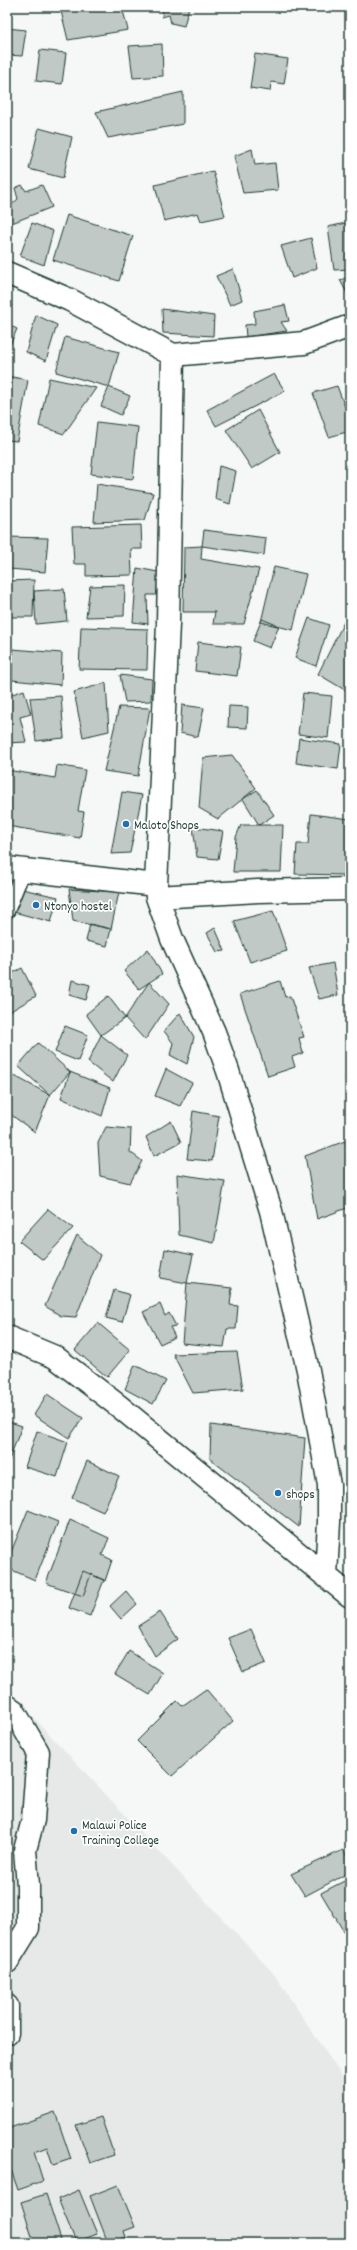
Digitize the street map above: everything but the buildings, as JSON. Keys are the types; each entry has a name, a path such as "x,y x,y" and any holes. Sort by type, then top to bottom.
{"street":[{"path":"7,272 70,300 173,355 304,343 350,326"},
{"path":"173,355 168,624 156,891 172,938 214,1032 226,1064 271,1211 308,1370 329,1485 329,1522 326,1575"},
{"path":"15,869 63,873 156,891 350,889"},
{"path":"7,1337 54,1357 120,1407 350,1596"},
{"path":"7,1706 14,1711 38,1752 33,1820 25,1850 28,1885 28,1928 7,1962"},
{"path":"7,2006 7,2033"}],"lane":[{"path":"7,911 15,869"}],"shaded area":[{"name":"Malawi Police Training College","path":"7,1689 273,1973 350,2088 350,2243 7,2243"}],"place":[{"name":"Maloto Shops","path":"126,824"},
{"name":"Ntonyo hostel","path":"36,905"},
{"name":"shops","path":"278,1493"},
{"name":"Malawi Police Training College","path":"74,1831"}]}
